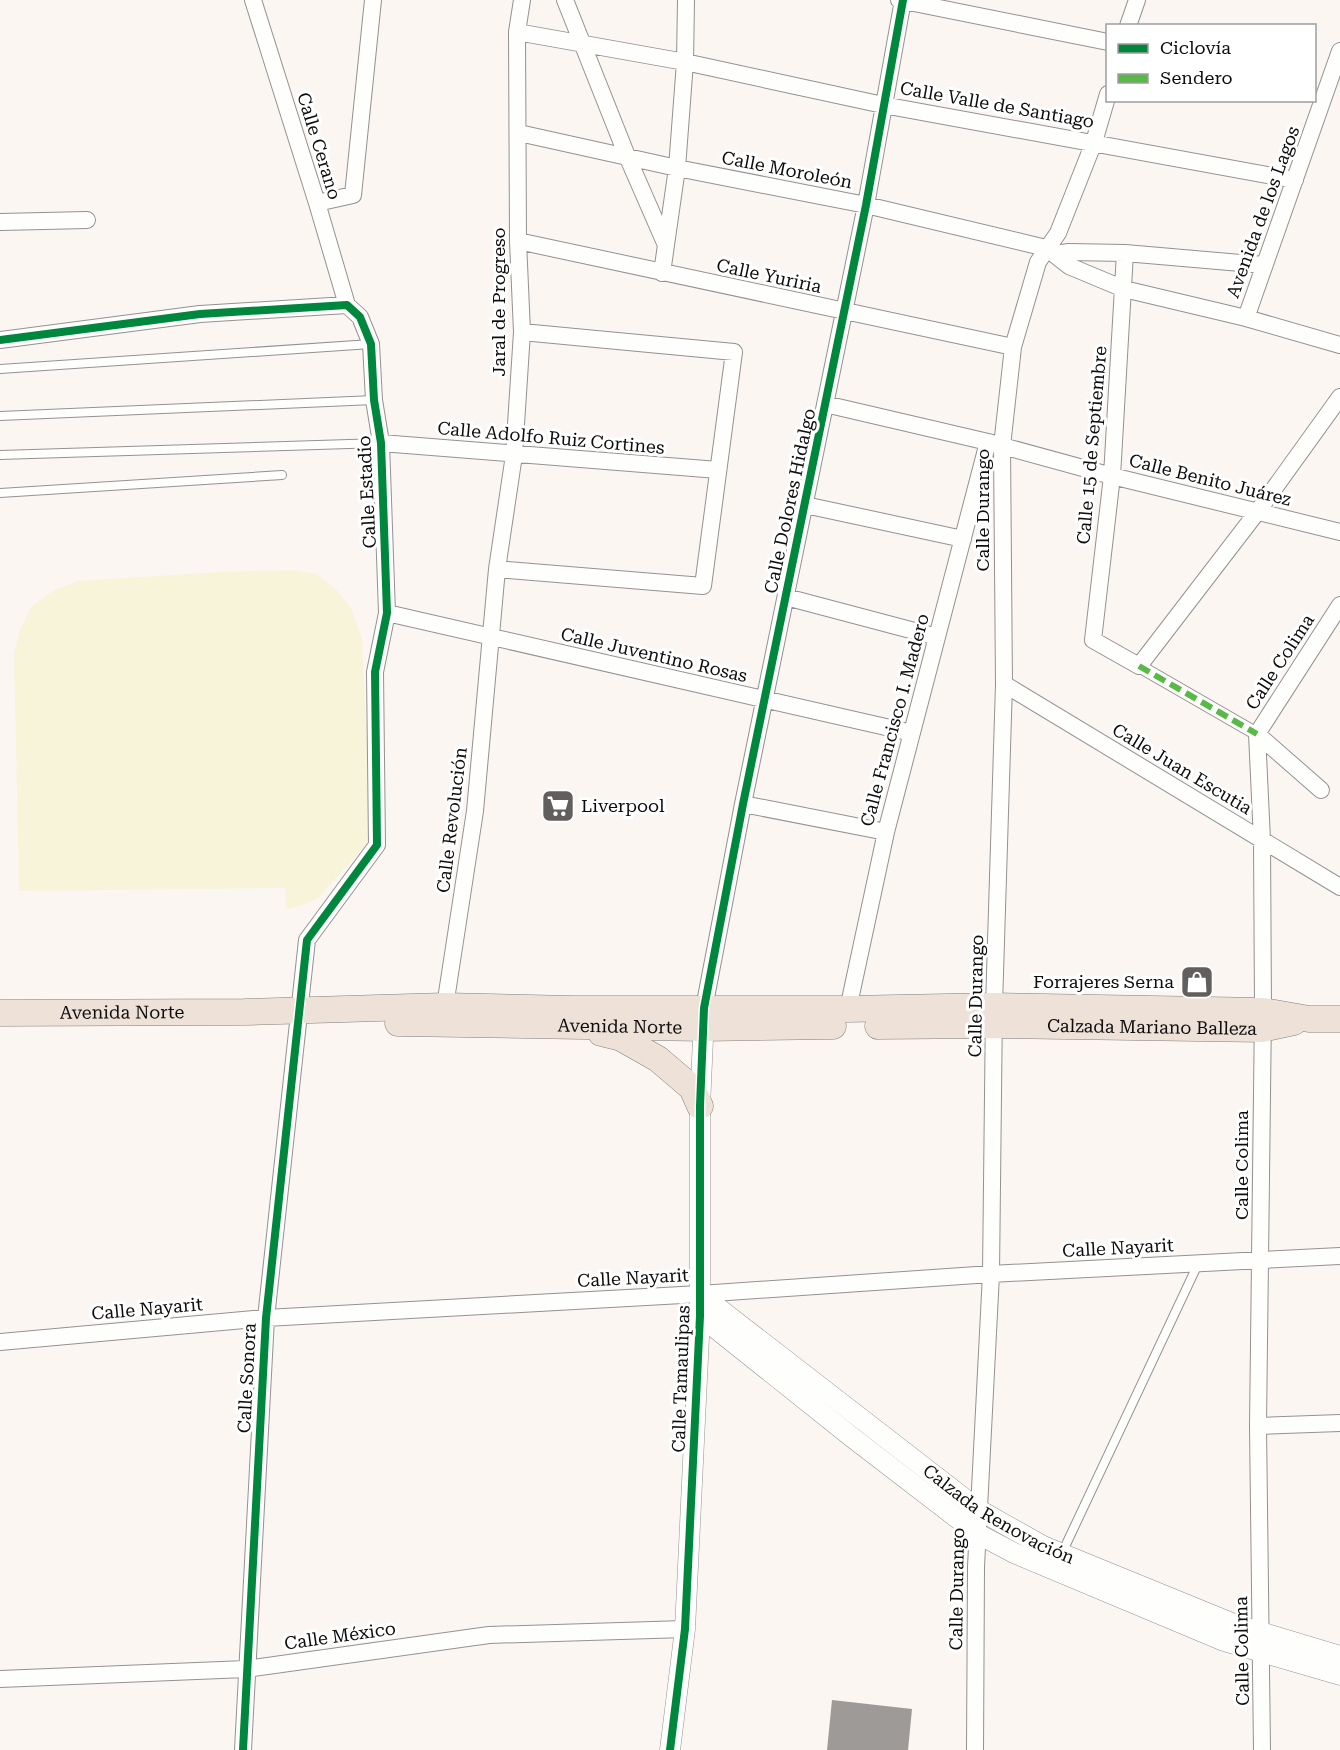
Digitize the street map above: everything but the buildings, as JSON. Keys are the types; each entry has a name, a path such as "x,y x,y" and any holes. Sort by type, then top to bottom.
{"main road":[{"name":"Avenida Norte","path":"299,1016 445,1006 572,1009 704,1018 995,1016"},
{"path":"343,1022 358,1018 431,1013 445,1006"},
{"name":"Avenida Norte","path":"0,1014 244,1012 343,1022 575,1026 848,1010 995,1016"},
{"name":"Calzada Mariano Balleza","path":"995,1016 1340,1019"},
{"path":"575,1026 621,1038 658,1059 692,1088 700,1106"}],"street":[{"name":"Calle Cerano","path":"253,0 347,305"},
{"path":"317,203 353,195 373,0"},
{"name":"Jaral de Progreso","path":"491,638 497,569 514,455 522,332 518,241 517,32 522,0"},
{"path":"565,0 627,156 665,243"},
{"path":"662,273 677,168 685,62 686,0"},
{"path":"902,0 1106,42"},
{"name":"Calle Dolores Hidalgo","path":"704,1018 743,804 866,205 902,0"},
{"path":"1129,24 1137,0"},
{"name":"Calle Valle de Santiago","path":"517,32 685,62 883,105 1295,180"},
{"name":"Avenida de los Lagos","path":"1246,318 1295,180 1321,85 1337,70 1340,51"},
{"name":"Calle Durango","path":"975,1750 978,1534 991,1274 1004,684 995,444 1013,347 1038,262 1050,251 1058,232 1094,142 1106,98"},
{"name":"Calle Moroleón","path":"519,133 677,168 866,205 1050,251"},
{"path":"0,222 87,220"},
{"name":"Calle Yuriria","path":"518,241 1013,347"},
{"path":"1050,251 1125,252 1264,265"},
{"path":"1050,251 1069,266 1124,289 1246,318 1340,345"},
{"name":"Calle 15 de Septiembre","path":"1125,252 1112,476 1093,640 1139,666"},
{"path":"0,340 200,314 347,305"},
{"name":"Calle Estadio","path":"299,1016 307,940 377,845 375,672 387,613 381,443 374,400 371,344 360,317 347,305"},
{"path":"497,569 703,586 734,352 522,332"},
{"path":"1321,790 1257,734 1139,666 1258,511 1340,397"},
{"name":"Calle Benito Juárez","path":"825,404 995,444 1112,476 1340,532"},
{"name":"Calle Adolfo Ruiz Cortines","path":"381,443 718,470"},
{"name":"Calle Francisco I. Madero","path":"848,1010 886,832 963,539 995,444"},
{"path":"805,505 963,539"},
{"path":"786,597 937,638"},
{"name":"Calle Colima","path":"1263,1750 1258,1426 1261,1260 1262,840 1257,734 1340,604"},
{"name":"Calle Juventino Rosas","path":"387,613 912,734"},
{"name":"Calle Revolución","path":"445,1006 475,811 491,638"},
{"name":"Calle Juan Escutia","path":"1004,684 1340,887"},
{"path":"743,804 886,832"},
{"name":"Calle Sonora","path":"243,1750 266,1318 299,1016"},
{"name":"Calle Tamaulipas","path":"670,1750 685,1629 700,1294 700,1106 704,1018"},
{"name":"Calle Nayarit","path":"0,1342 266,1318 700,1294 991,1274 1340,1256"},
{"name":"Calzada Renovación","path":"700,1294 979,1510 1043,1546 1234,1624 1340,1656"},
{"name":"Calzada Renovación","path":"699,1316 978,1534 1025,1558 1224,1641 1340,1675"},
{"path":"1258,1426 1340,1423"},
{"name":"Calle México","path":"0,1679 246,1669 489,1635 685,1629"}],"lane":[{"path":"0,369 371,344"},
{"path":"0,416 374,400"},
{"path":"0,455 381,443"},
{"path":"0,493 282,474"},
{"path":"1062,1554 1198,1263"}],"shaded area":[{"path":"295,570 316,574 336,589 351,608 362,638 366,726 370,725 375,825 368,842 318,898 286,909 285,888 19,891 14,652 21,628 31,607 54,590 78,581"}],"marked path":[{"path":"1139,666 1257,734"}],"cycle path":[{"path":"670,1750 685,1629 700,1316 700,1106 704,1008 743,804 866,205 903,0"},
{"path":"0,340 200,314 347,305 360,317 371,344 374,400 381,443 387,613 375,672 377,845 307,940 266,1318 243,1750"}],"place":[{"name":"Liverpool","path":"558,806"},
{"name":"Forrajeres Serna","path":"1197,982"}]}
